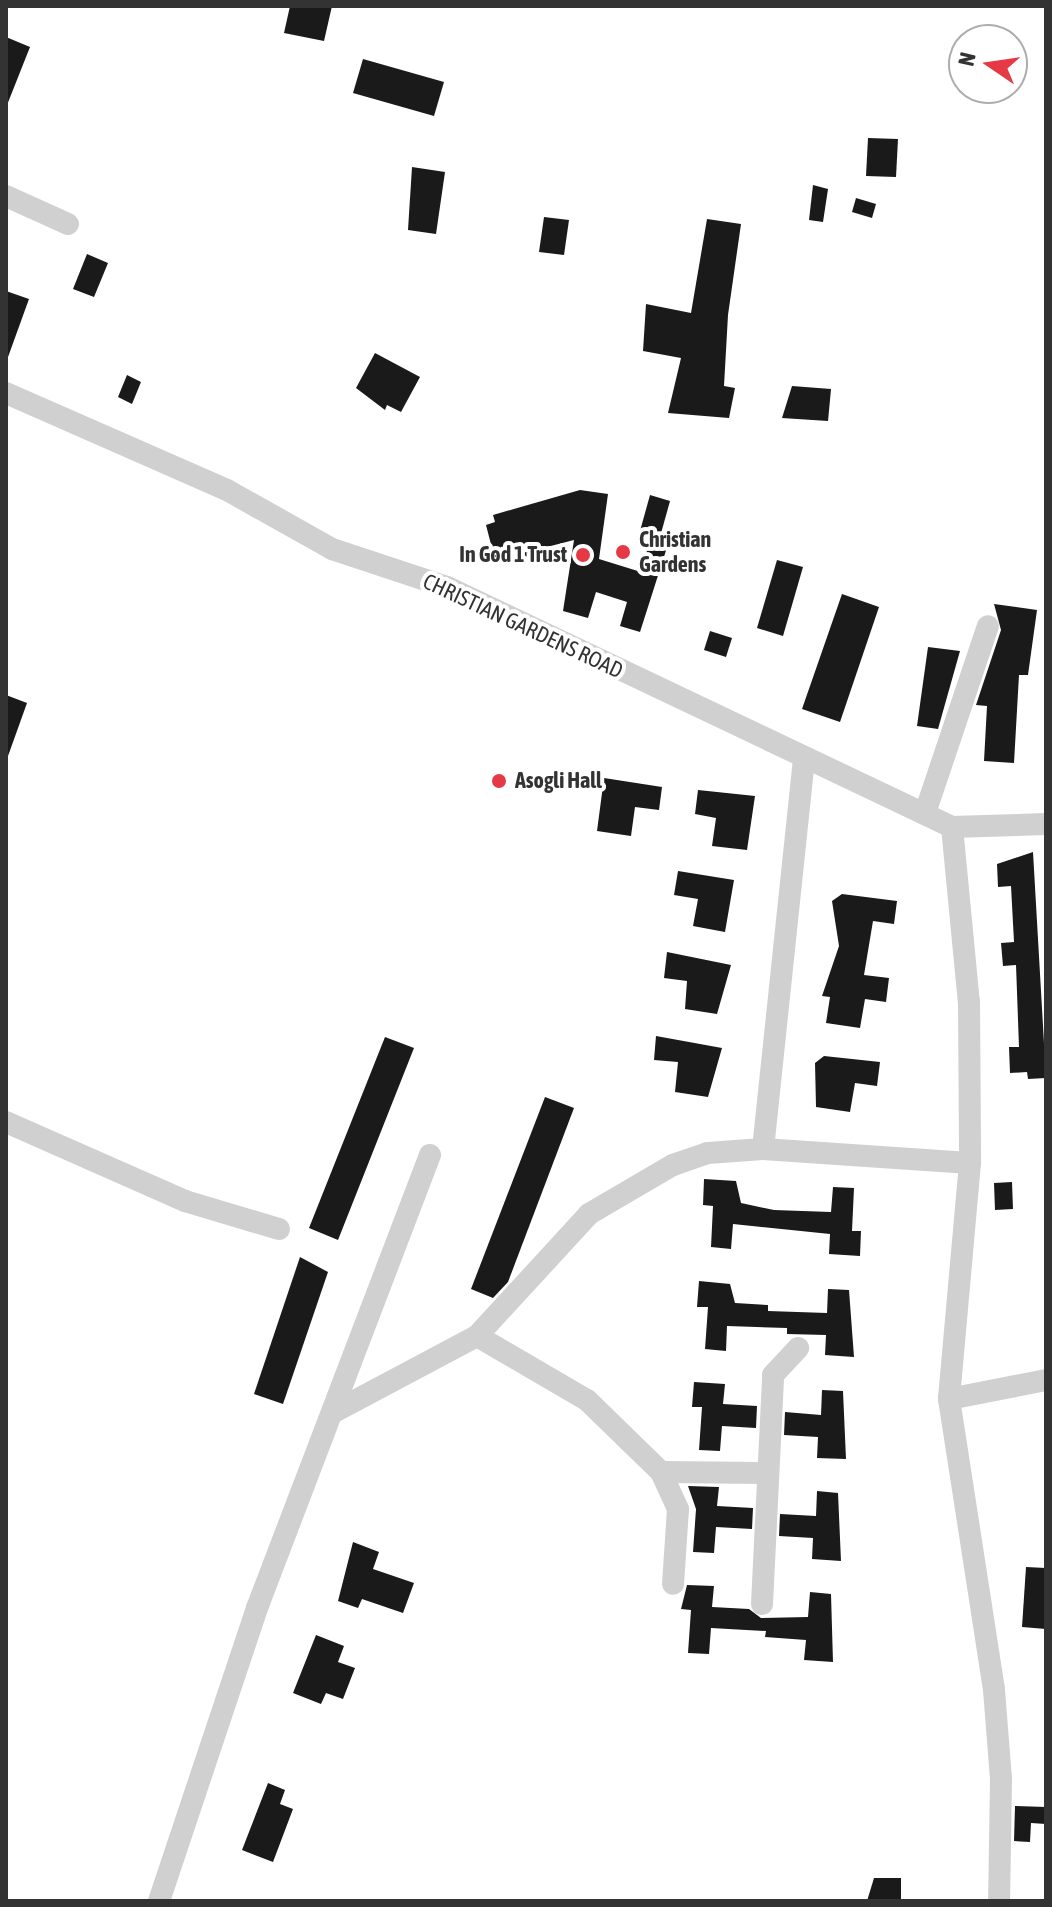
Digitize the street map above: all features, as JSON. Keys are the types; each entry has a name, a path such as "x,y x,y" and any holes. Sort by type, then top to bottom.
{"street":[{"path":"6,196 68,224"},
{"name":"CHRISTIAN GARDENS ROAD","path":"6,393 227,490 332,549 447,587 804,760 952,827 1046,824"},
{"path":"925,813 988,626"},
{"path":"763,1149 804,760"},
{"path":"952,827 969,1002 970,1163 949,1399 994,1690 1001,1779 999,1901"},
{"path":"6,1122 185,1201 279,1229"},
{"path":"332,1413 477,1336 559,1244 629,1188 708,1153 763,1149 970,1163"},
{"path":"159,1901 332,1413 430,1155"},
{"path":"477,1336 587,1400 661,1472 678,1509 673,1584"},
{"path":"762,1604 774,1369 798,1348"},
{"path":"949,1399 1046,1380"},
{"path":"661,1472 768,1473"}],"building":[{"path":"290,6 332,6 324,41 284,33"},
{"path":"6,37 30,47 7,105 6,104"},
{"path":"363,59 444,82 434,116 353,93"},
{"path":"868,138 898,139 896,177 866,176"},
{"path":"412,167 445,172 436,234 408,230"},
{"path":"813,185 828,189 823,222 809,220"},
{"path":"856,198 876,204 872,218 852,212"},
{"path":"544,217 569,220 564,255 539,252"},
{"path":"707,219 741,224 728,315 724,386 735,388 729,418 668,413 681,358 643,351 646,304 691,313"},
{"path":"87,254 108,263 94,297 73,289"},
{"path":"6,291 29,299 8,357 6,357"},
{"path":"375,353 420,377 401,412 387,405 385,410 356,388"},
{"path":"127,375 141,382 132,404 118,397"},
{"path":"792,386 831,389 828,421 782,418"},
{"path":"580,490 608,494 599,559 641,572 651,536 669,541 640,632 620,626 627,602 596,592 588,618 563,611 574,540 539,549 540,556 495,560 486,525 495,522 493,515"},
{"path":"650,495 670,501 660,537 640,531"},
{"path":"777,560 803,567 783,636 757,628"},
{"path":"842,594 879,607 840,722 802,709"},
{"path":"994,604 1037,610 1028,675 1019,675 1014,763 984,761 987,706 976,705 1001,630"},
{"path":"710,631 732,638 726,657 704,650"},
{"path":"928,647 960,651 938,729 917,726"},
{"path":"6,695 27,703 8,756 6,755"},
{"path":"604,778 662,787 659,810 635,807 631,836 597,831"},
{"path":"698,790 755,796 747,850 712,846 716,818 695,814"},
{"path":"1033,852 1046,1078 1028,1079 1027,1072 1010,1073 1009,1047 1019,1047 1016,965 1003,966 1001,943 1014,942 1011,886 998,887 997,864"},
{"path":"678,871 734,880 725,932 693,926 698,899 674,895"},
{"path":"842,894 897,901 894,924 873,921 864,975 889,978 886,1002 865,999 860,1028 826,1023 830,997 822,996 839,946 832,901"},
{"path":"667,952 731,965 717,1014 685,1009 687,981 664,978"},
{"path":"656,1036 722,1048 708,1097 675,1092 678,1062 654,1060"},
{"path":"385,1037 414,1048 338,1240 309,1228"},
{"path":"824,1056 880,1062 877,1086 855,1083 850,1112 816,1107 815,1063"},
{"path":"545,1097 574,1108 508,1282 493,1298 471,1289"},
{"path":"704,1179 736,1181 741,1203 774,1210 831,1212 833,1187 854,1188 852,1231 861,1231 860,1256 829,1254 830,1234 733,1224 731,1249 711,1247 713,1206 703,1205"},
{"path":"1012,1182 1013,1209 995,1210 994,1183"},
{"path":"300,1257 328,1272 283,1404 254,1394"},
{"path":"699,1281 730,1284 735,1303 768,1305 768,1311 827,1313 828,1289 849,1290 854,1357 825,1355 826,1335 787,1334 787,1328 727,1326 726,1351 705,1349 708,1307 697,1307"},
{"path":"694,1382 725,1384 723,1404 757,1406 756,1428 722,1426 720,1451 699,1450 702,1407 692,1407"},
{"path":"822,1390 843,1391 846,1459 817,1458 818,1437 784,1435 785,1412 821,1415"},
{"path":"688,1486 719,1487 717,1506 753,1508 752,1529 716,1527 714,1553 693,1552 696,1509"},
{"path":"817,1491 838,1493 841,1561 812,1559 813,1538 779,1536 780,1514 816,1516"},
{"path":"353,1542 379,1552 373,1569 414,1583 403,1613 362,1599 358,1608 338,1601"},
{"path":"1026,1567 1046,1568 1046,1629 1022,1627"},
{"path":"687,1585 714,1586 712,1607 749,1609 761,1618 808,1617 810,1592 831,1594 833,1662 804,1660 806,1640 765,1637 766,1631 711,1628 709,1654 688,1653 691,1610 681,1609"},
{"path":"316,1635 344,1646 338,1662 355,1668 343,1699 326,1693 321,1704 293,1693"},
{"path":"268,1783 285,1790 280,1804 293,1809 273,1862 242,1850"},
{"path":"1015,1806 1046,1807 1046,1824 1031,1823 1030,1842 1014,1841"},
{"path":"874,1878 901,1878 901,1901 867,1901"}],"place":[{"name":"Christian Gardens","path":"623,552"},
{"name":"In God 1 Trust","path":"583,555"},
{"name":"Asogli Hall","path":"499,781"}]}
